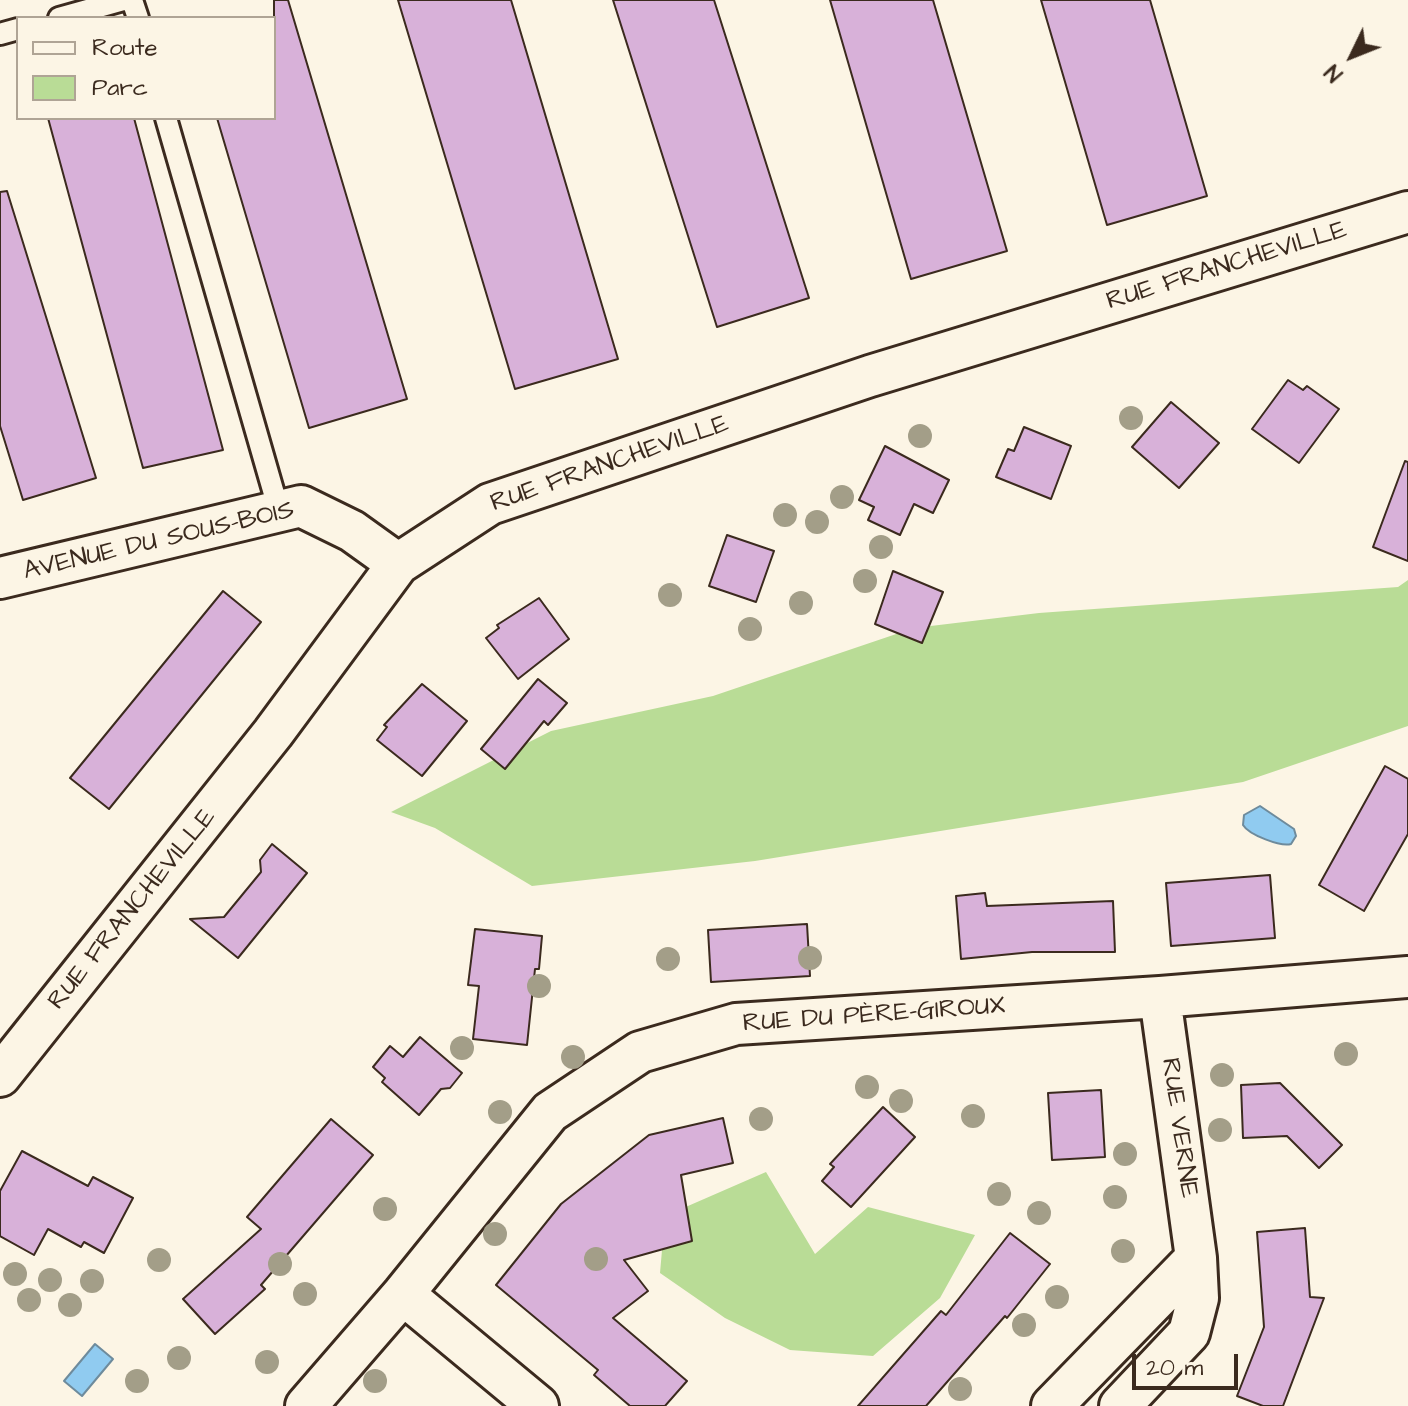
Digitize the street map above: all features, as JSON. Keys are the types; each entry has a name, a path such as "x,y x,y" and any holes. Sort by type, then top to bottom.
{"street":[{"name":"RUE FRANCHEVILLE","path":"0,1076 273,733 398,564 490,504 870,376 1408,212"},
{"name":"AVENUE DU SOUS-BOIS","path":"0,578 301,506 352,531 398,564"},
{"name":"RUE DU PÈRE-GIROUX","path":"306,1406 403,1294 550,1112 640,1052 736,1024 1160,997 1408,977"},
{"name":"RUE VERNE","path":"1120,1406 1189,1333 1198,1298 1196,1258 1160,997"},
{"path":"1052,1406 1196,1258"},
{"path":"403,1294 538,1406"}],"lane":[{"path":"66,16 123,0"},
{"path":"167,120 279,511"}],"green space":[{"path":"1408,580 1408,726 1243,782 755,861 532,886 435,828 391,812 551,731 713,696 914,628 1039,613 1398,587"},
{"path":"766,1172 815,1254 868,1207 975,1235 940,1298 873,1356 790,1350 725,1318 660,1273 665,1216"}],"water":[{"path":"1260,806 1294,829 1296,836 1291,844 1280,844 1246,829 1243,825 1244,815"},
{"path":"95,1344 113,1359 82,1396 64,1381"}],"building":[{"path":"274,0 288,0 407,399 309,428 218,120 276,120"},
{"path":"398,0 511,0 618,359 515,389"},
{"path":"613,0 714,0 809,298 717,327"},
{"path":"830,0 933,0 1007,251 911,279"},
{"path":"1041,0 1150,0 1207,196 1107,225"},
{"path":"49,120 135,120 223,450 143,468"},
{"path":"7,191 96,478 23,500 0,426 0,192"},
{"path":"1288,380 1303,390 1307,386 1339,409 1299,463 1252,429"},
{"path":"1171,402 1219,443 1179,488 1132,447"},
{"path":"1024,427 1071,446 1051,499 996,477 1008,449 1014,451"},
{"path":"885,446 949,480 933,513 914,504 900,535 868,520 874,507 859,500"},
{"path":"1405,461 1408,462 1408,561 1373,547"},
{"path":"727,535 774,551 756,602 709,586"},
{"path":"893,571 943,592 922,643 875,624"},
{"path":"223,591 261,622 109,809 70,778"},
{"path":"539,598 569,639 518,679 486,638 499,628 497,625"},
{"path":"538,679 567,703 548,725 544,721 505,769 481,749"},
{"path":"422,684 467,721 422,776 377,740 387,727 384,725"},
{"path":"1385,766 1408,779 1408,834 1364,911 1319,885"},
{"path":"272,844 307,873 238,958 190,919 224,917 261,872 260,860"},
{"path":"1270,875 1275,938 1171,946 1166,883"},
{"path":"985,893 987,906 1113,901 1115,952 1032,952 961,959 956,896"},
{"path":"807,924 810,976 711,982 708,930"},
{"path":"475,929 542,936 539,969 535,969 527,1045 473,1039 479,986 468,985"},
{"path":"420,1037 462,1073 450,1088 441,1089 419,1115 382,1082 385,1078 373,1067 390,1046 403,1057"},
{"path":"1280,1083 1342,1145 1319,1168 1287,1136 1243,1138 1241,1085"},
{"path":"1101,1090 1105,1157 1052,1160 1048,1093"},
{"path":"883,1107 915,1137 851,1207 822,1181 834,1167 830,1164"},
{"path":"723,1118 733,1163 681,1175 692,1241 624,1260 648,1291 613,1318 687,1381 665,1406 630,1406 594,1375 598,1370 496,1285 561,1204 649,1135"},
{"path":"331,1119 373,1155 261,1285 265,1289 215,1334 183,1299 261,1229 247,1217"},
{"path":"22,1151 88,1186 93,1177 133,1198 104,1253 84,1242 81,1247 48,1229 34,1255 0,1236 0,1191"},
{"path":"1305,1228 1310,1297 1324,1298 1283,1406 1263,1406 1237,1396 1264,1327 1257,1232"},
{"path":"1010,1233 1050,1264 1007,1318 1005,1316 926,1406 858,1406 941,1311 946,1315"}]}
